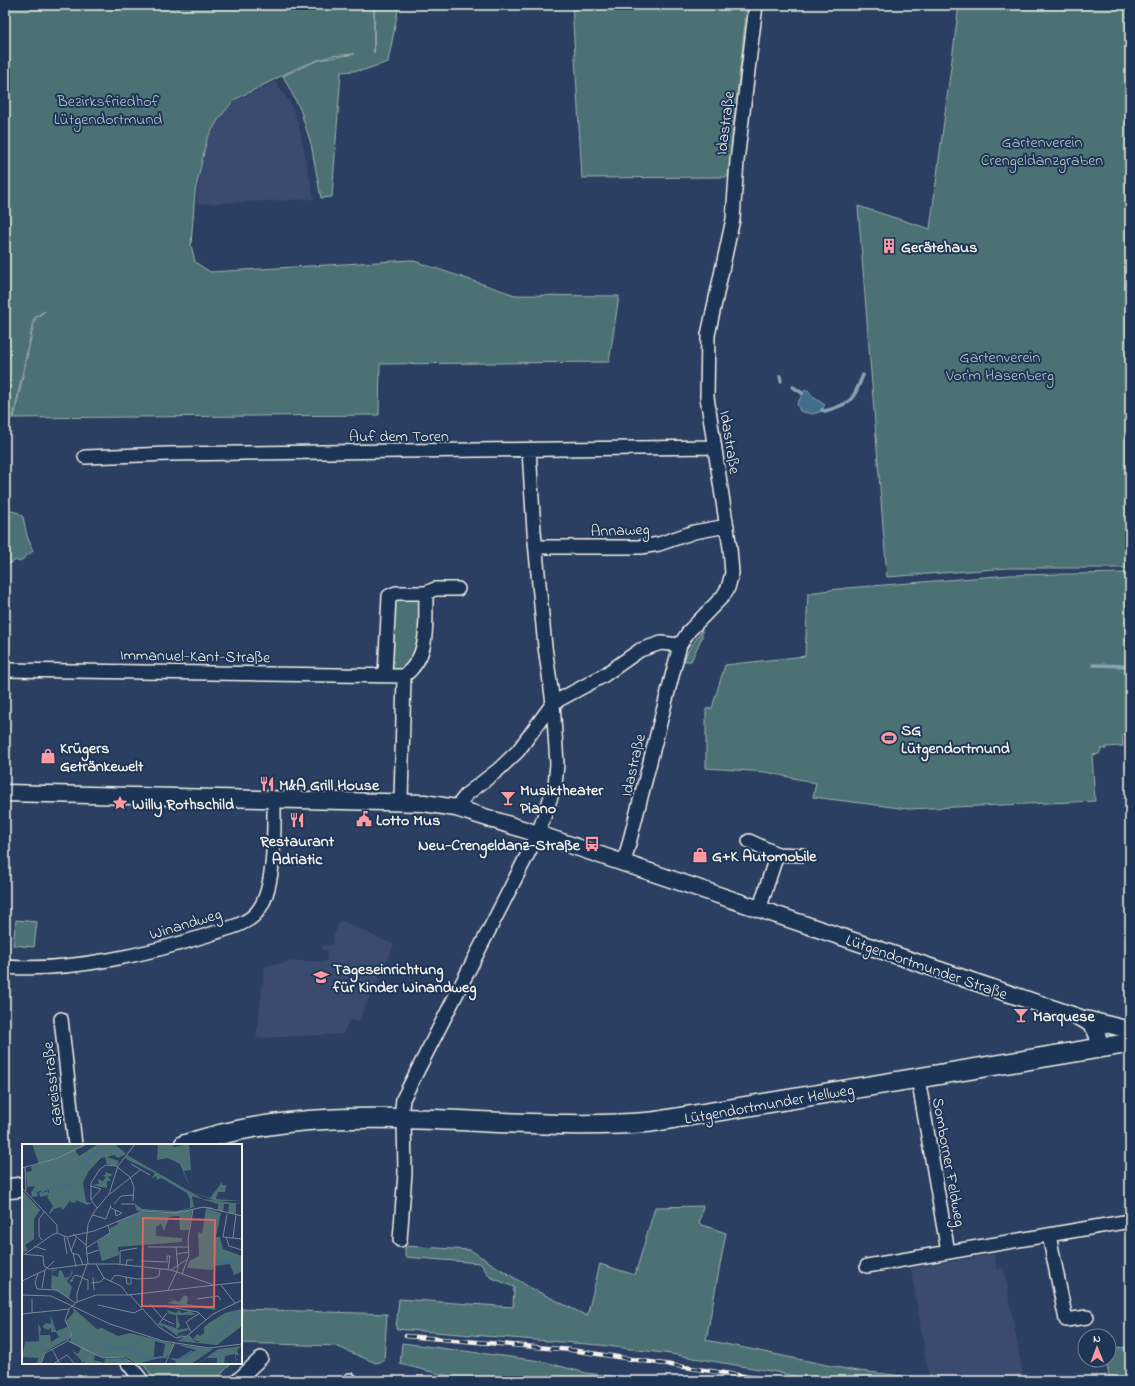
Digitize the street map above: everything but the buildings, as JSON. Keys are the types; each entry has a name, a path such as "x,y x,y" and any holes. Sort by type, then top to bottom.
{"main road":[{"name":"Lütgendortmunder Hellweg","path":"187,1144 226,1132 276,1123 343,1118 403,1118 561,1125 622,1124 689,1117 1130,1043"},
{"path":"5,1189 22,1187"}],"street":[{"name":"Idastraße","path":"624,863 680,645 689,631 715,605 728,588 732,573 732,560 707,397 708,335 733,219 737,161 756,5"},
{"name":"Auf dem Toren","path":"85,457 169,454 714,447"},
{"path":"400,1240 405,1173 403,1099 538,834 555,785 557,764 553,703 545,647 536,547 530,450"},
{"name":"Annaweg","path":"536,547 641,547 659,544 694,532 727,526"},
{"path":"385,675 389,596 396,593 426,594 435,589 458,589"},
{"path":"401,802 404,676 419,660 424,650 426,594"},
{"path":"456,808 467,794 509,761 530,737 553,703 603,676 640,650 661,643 680,645"},
{"name":"Immanuel-Kant-Straße","path":"5,670 404,676"},
{"path":"530,737 542,731 547,732 555,741"},
{"name":"Lütgendortmunder Straße","path":"5,792 274,800 401,802 456,808 538,834 1084,1019 1089,1021 1096,1028 1100,1048"},
{"name":"Winandweg","path":"5,967 56,966 132,955 197,939 226,929 252,916 263,903 269,885 274,843 274,800"},
{"path":"749,841 777,854 802,854"},
{"path":"759,910 777,854"},
{"path":"1084,1019 1130,1030"},
{"name":"Gareisstraße","path":"61,1020 75,1144"},
{"name":"Somborner Feldweg","path":"918,1078 948,1252"},
{"name":"Somborner Feldweg","path":"867,1266 1130,1221"},
{"path":"1049,1235 1066,1320 1087,1317"},
{"path":"237,1381 261,1358"},
{"path":"129,1364 142,1381"}],"shaded area":[{"path":"275,82 290,103 298,122 314,199 197,204 197,193 208,139 219,120 235,101"},
{"path":"805,390 808,390 813,397 825,405 820,412 812,414 800,411 797,404"},
{"name":"Tageseinrichtung für Kinder Winandweg","path":"340,920 394,945 358,1022 350,1019 343,1034 256,1038 265,966 296,961 327,961 327,950 322,950 322,946 333,944 333,937"},
{"path":"994,1254 997,1269 1004,1268 1024,1381 946,1381 929,1378 911,1268"}],"green space":[{"name":"Bezirksfriedhof Lütgendortmund","path":"5,5 399,5 388,62 364,70 341,72 332,197 321,198 311,144 300,109 283,76 314,62 299,67 234,100 218,120 207,139 195,192 191,245 195,262 210,272 411,260 515,295 619,296 609,362 380,364 379,415 14,418 35,319 45,311 34,318 13,418 5,419","holes":["355,54 321,60 331,56"]},
{"path":"572,5 747,5 728,177 582,178"},
{"name":"Gartenverein Vor'm Hasenberg","path":"959,5 1130,5 1130,568 1008,568 887,577 858,206 930,229"},
{"path":"8,510 19,513 23,517 27,536 33,551 19,562 16,560 9,564 5,563 5,511"},
{"name":"SG Lütgendortmund","path":"1130,573 1130,734 1122,735 1123,746 1106,747 1106,749 1101,749 1099,754 1092,755 1095,801 908,809 813,797 816,783 766,772 706,768 706,709 712,708 725,665 805,656 808,593 846,588 1010,575"},
{"path":"419,598 421,648 403,669 396,670 391,668 394,599"},
{"path":"702,630 702,637 691,661 684,661 688,651"},
{"path":"16,920 37,922 34,947 13,945"},
{"path":"703,1206 699,1224 726,1233 706,1340 851,1370 946,1381 815,1381 776,1372 671,1354 599,1345 396,1329 399,1299 513,1307 514,1287 490,1277 480,1263 405,1257 405,1246 470,1250 529,1287 587,1316 600,1264 635,1275 655,1207"},
{"path":"242,1309 387,1314 384,1361 376,1363 336,1346 242,1343"},
{"path":"402,1343 541,1361 586,1373 627,1378 694,1381 459,1381 452,1377 400,1364"},
{"path":"1117,1347 1130,1348 1130,1381 1110,1381 1108,1368 1117,1368"},
{"path":"143,1364 231,1364 214,1381 156,1381"}],"waterway":[{"path":"822,410 825,411 841,406 850,400 854,396 863,375"},
{"path":"780,376 781,381"},
{"path":"793,387 802,393"},
{"path":"1093,665 1130,666"}],"railway":[{"path":"406,1336 571,1350 777,1381"}],"place":[{"name":"Gerätehaus","path":"889,246"},
{"name":"SG Lütgendortmund","path":"889,738"},
{"name":"Krügers Getränkewelt","path":"48,756"},
{"name":"M&A Grill House","path":"267,784"},
{"name":"Musiktheater Piano","path":"508,798"},
{"name":"Willy Rothschild","path":"120,803"},
{"name":"Lotto Mus","path":"364,819"},
{"name":"Restaurant Adriatic","path":"297,820"},
{"name":"Neu-Crengeldanz-Straße","path":"592,844"},
{"name":"G+K Automobile","path":"700,855"},
{"name":"Tageseinrichtung für Kinder Winandweg","path":"321,977"},
{"name":"Marquese","path":"1021,1015"}],"park label":[{"name":"Gartenverein Crengeldanzgraben","path":"1042,150"}]}
